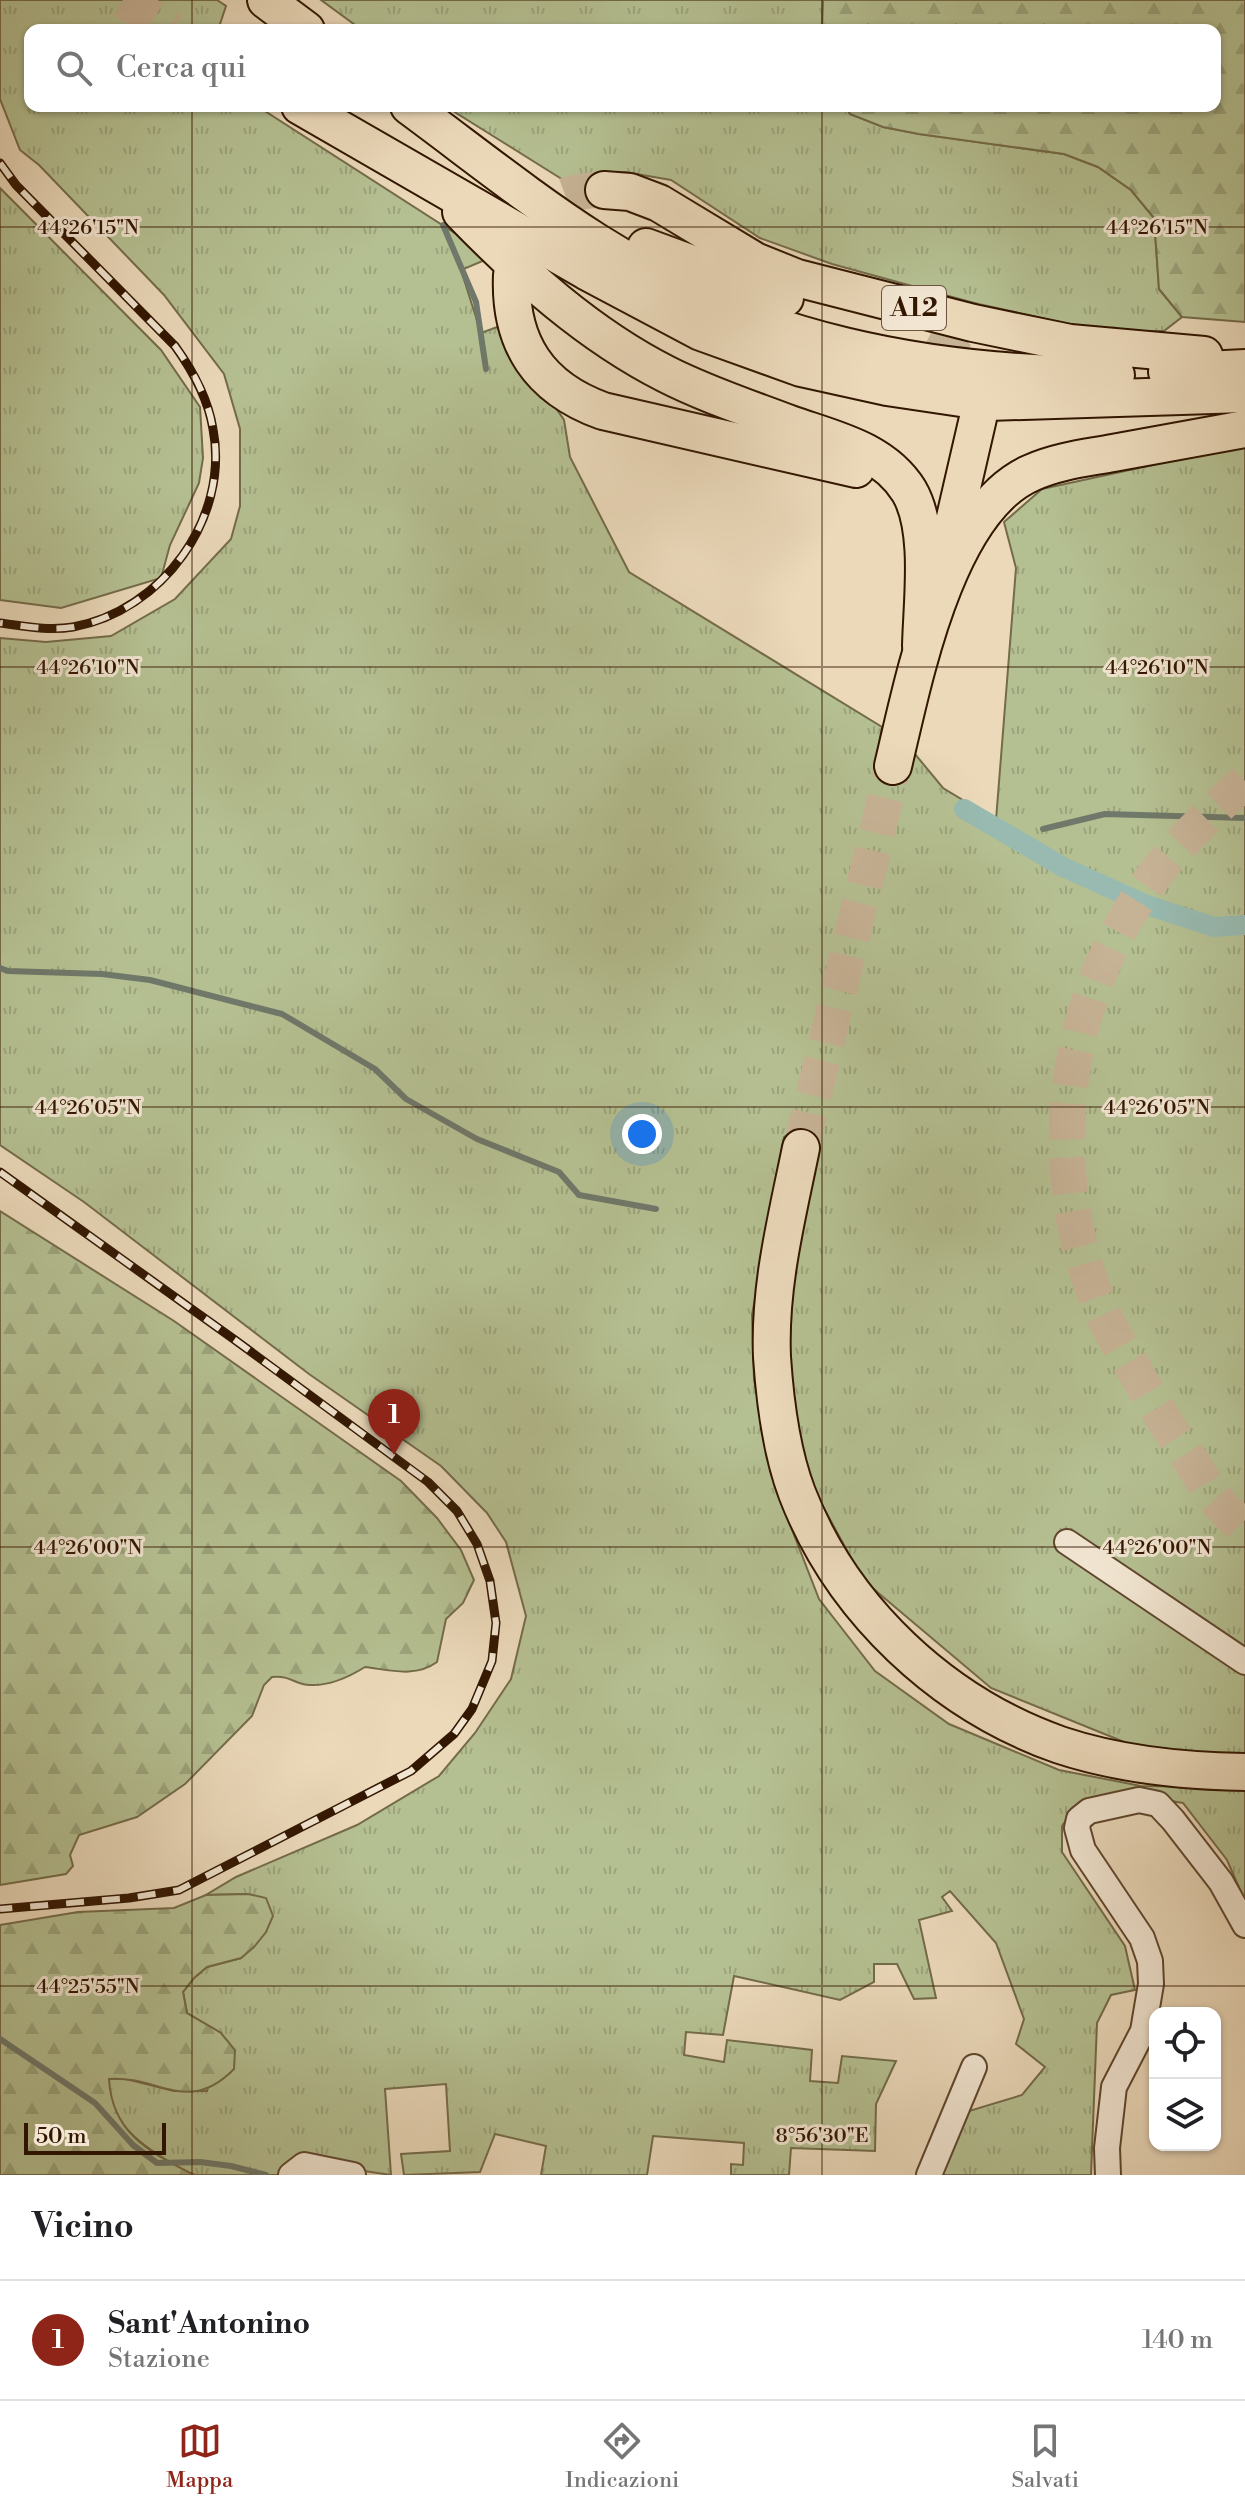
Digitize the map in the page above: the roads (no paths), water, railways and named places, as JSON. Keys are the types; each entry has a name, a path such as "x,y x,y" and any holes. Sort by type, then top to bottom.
{"highway":[{"path":"266,0 298,24"},
{"path":"311,112 508,226 701,332 801,368 887,387 988,402 1245,394"},
{"path":"417,112 535,198 628,260 732,311 811,338 892,358 985,370 1094,375 1245,368"},
{"path":"425,112 653,252 783,298 929,337"},
{"path":"430,179 501,254 621,348 707,393 838,440 868,453 891,469 910,492 920,520 921,646"},
{"name":"A12","path":"604,190 645,197 755,261 797,278 973,323 1070,343 1245,358"},
{"path":"512,275 512,308 525,348 543,374 569,396 603,411 859,470 882,485 901,508 922,570"},
{"path":"937,605 978,418"},
{"path":"893,766 921,646 937,605 981,515 998,495 1028,474 1063,462 1245,429"},
{"path":"801,1148 778,1258 772,1323 776,1400 787,1462 797,1492 827,1554 853,1593 884,1630 927,1670 973,1702 1025,1731 1111,1759 1168,1768 1245,1772"}],"street":[{"path":"1067,1542 1245,1662"},
{"path":"1108,2175 1107,2148 1114,2087 1143,2031 1151,1984 1150,1961 1142,1938 1083,1850 1077,1828 1079,1819 1089,1811 1139,1800 1158,1804 1221,1882 1245,1925"},
{"path":"929,2175 974,2067"},
{"path":"298,2170 353,2175"}],"waterway":[{"path":"443,225 476,302 486,369"},
{"path":"964,809 1063,867 1147,905 1214,927 1245,925"},
{"path":"1043,829 1105,814 1245,818"},
{"path":"0,968 150,980 282,1014 375,1069 406,1099 477,1139 559,1172 579,1195 656,1209"},
{"path":"0,2039 95,2103 133,2145 157,2163 200,2162 266,2175"}],"tunnel":[{"path":"123,0 162,24"},
{"path":"524,229 539,211 558,199 580,192 604,190"},
{"path":"929,337 957,356 975,385"},
{"path":"801,1148 893,766"},
{"path":"1245,781 1163,864 1122,925 1098,976 1081,1030 1070,1085 1067,1141 1071,1197 1082,1253 1104,1316 1208,1489 1245,1529"}],"railway":[{"path":"0,163 16,185 175,346 204,396 213,429 216,462 211,495 200,527 183,555 161,581 135,602 105,618 73,627 45,628 0,623"},
{"path":"0,1172 428,1482 457,1511 477,1544 490,1581 496,1623 492,1661 472,1709 454,1734 411,1771 179,1890 129,1898 0,1909"}],"place":[{"name":"Sant'Antonino","path":"394,1455"}]}
